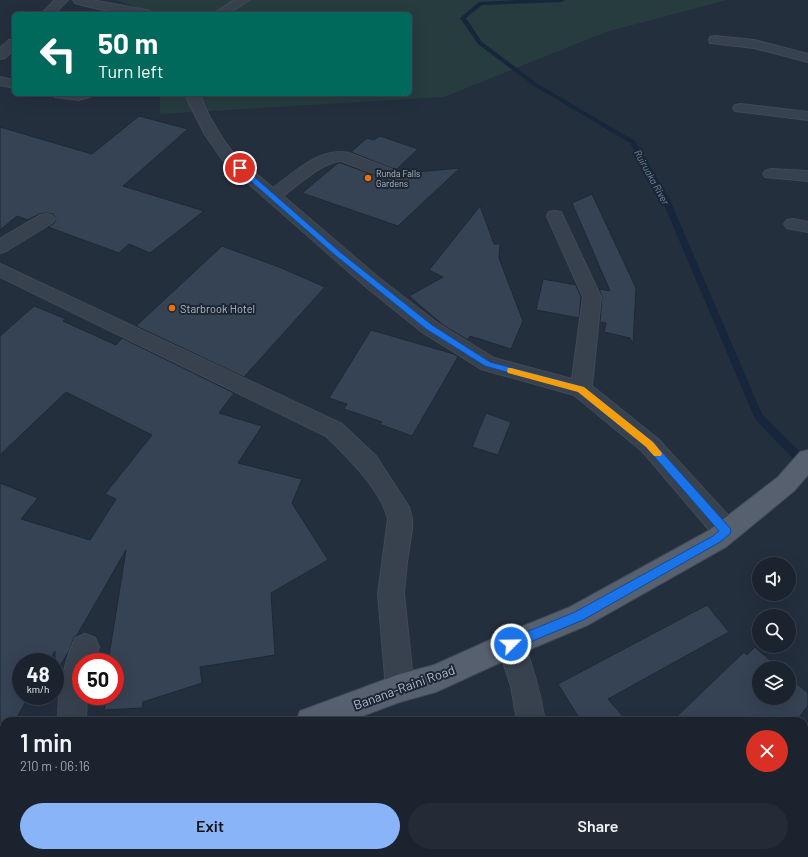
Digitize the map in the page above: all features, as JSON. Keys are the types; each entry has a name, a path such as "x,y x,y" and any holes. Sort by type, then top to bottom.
{"main road":[{"name":"Banana-Raini Road","path":"321,717 400,688 436,678 511,644 579,616 717,539 786,484 808,459"}],"street":[{"path":"49,12 62,0"},
{"path":"79,0 100,6 134,12"},
{"path":"222,12 243,0"},
{"path":"715,40 754,44 808,58"},
{"path":"0,55 12,45"},
{"path":"0,81 12,84"},
{"path":"194,96 212,133 230,159 372,282 435,331 488,364 581,389 650,445 726,531"},
{"path":"740,108 808,116"},
{"path":"272,196 320,162 331,157 343,156 400,178"},
{"path":"771,174 808,176"},
{"path":"555,216 592,297 581,389"},
{"path":"0,247 46,219"},
{"path":"0,270 334,430 368,463 397,507 400,519 391,594 400,688"},
{"path":"511,644 525,686 530,717"},
{"path":"72,717 72,699 77,671 85,648"}],"green space":[{"path":"116,0 727,0 606,32 444,97 160,114 160,96 412,96 412,12 149,12"}],"building":[{"path":"139,116 188,129 123,186 204,211 150,253 129,244 119,253 48,227 53,224 56,219 53,214 39,214 28,220 17,216 0,230 0,127 92,154"},
{"path":"380,136 418,149 396,170 351,152 367,138 374,140"},
{"path":"338,163 399,184 406,182 409,179 405,173 460,168 398,226 302,193"},
{"path":"592,194 636,288 633,344 630,338 604,332 606,323 600,322 602,297 599,289 610,291 572,203"},
{"path":"480,206 494,244 500,244 499,258 523,321 511,349 470,336 468,340 443,325 409,296 443,277 429,270"},
{"path":"222,246 279,267 325,287 244,377 136,326"},
{"path":"543,279 576,285 581,297 579,318 536,310"},
{"path":"34,306 66,319 63,321 116,345 122,338 234,393 219,413 262,426 238,463 302,479 292,503 328,560 271,593 275,655 200,667 202,683 143,702 142,708 104,710 105,705 124,705 124,653 109,653 126,550 77,635 74,637 64,659 64,653 55,653 55,651 54,653 12,653 12,705 24,705 17,717 0,717 0,483 38,498 21,519 90,540 116,499 105,494 152,435 66,392 0,455 0,336"},
{"path":"371,330 454,354 458,357 412,436 379,424 382,422 344,409 347,404 329,398"},
{"path":"486,413 511,422 498,455 472,447"},
{"path":"707,605 729,632 608,699 624,717 579,717 558,684"},
{"path":"752,650 752,653 762,653 771,661 752,661 752,705 796,705 796,683 808,693 808,706 799,717 676,717 744,652 747,655"}],"waterway":[{"name":"Ruiruaka River","path":"562,0 481,3 463,18 480,43 536,85 633,142 666,200 758,416 808,467"}],"slow traffic":[{"path":"511,371 581,389 650,445 657,453"}],"place":[{"name":"Runda Falls Gardens","path":"368,178"},
{"name":"Starbrook Hotel","path":"172,308"}],"route":[{"path":"240,168 338,254 429,327 488,364 581,389 650,445 726,531 717,539 579,616 511,644"}]}
